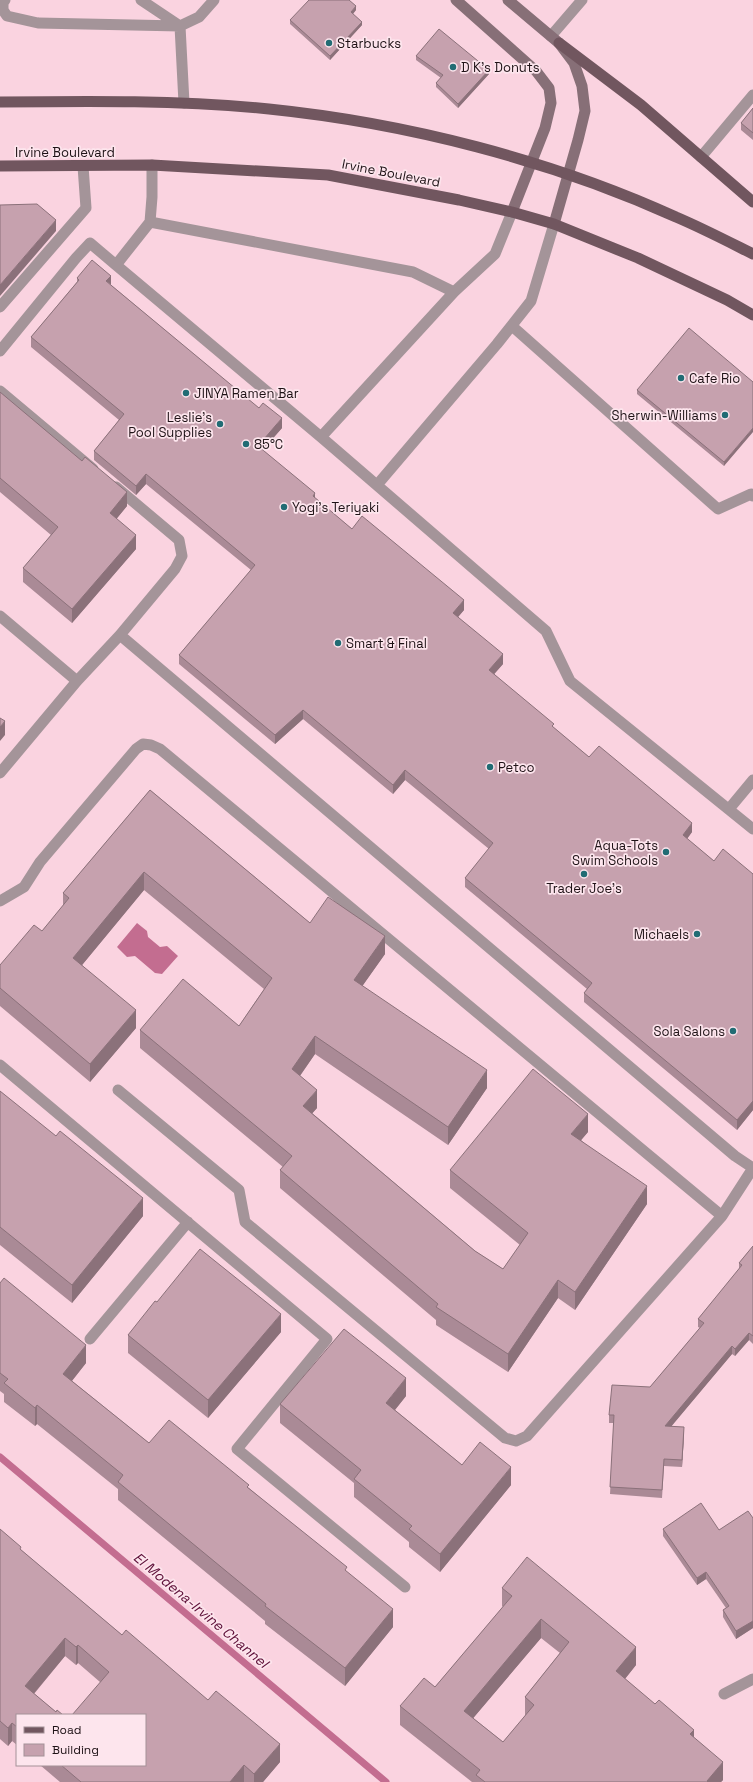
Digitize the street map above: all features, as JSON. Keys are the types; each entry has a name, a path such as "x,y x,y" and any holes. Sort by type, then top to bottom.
{"main road":[{"path":"456,0 536,71 549,88 551,103 545,128 512,212"},
{"path":"508,0 555,40 614,84 753,202"},
{"path":"554,224 585,111 582,86 574,63 555,40"},
{"path":"3,102 184,103 270,109 368,123 479,148 568,175 675,216 753,254"},
{"name":"Irvine Boulevard","path":"0,166 152,165 328,175 512,212 554,224 638,258 727,300 753,315"}],"street":[{"path":"5,0 3,3 3,10 7,16 38,24 180,26 199,17 214,0"},
{"path":"141,0 180,26"},
{"path":"555,40 582,0"},
{"path":"180,26 184,103"},
{"path":"701,158 753,95"},
{"path":"116,265 150,222 152,165"},
{"path":"0,307 86,208 83,166"},
{"path":"321,437 454,292 495,254 512,212"},
{"path":"150,222 413,272 454,292"},
{"path":"377,485 512,326 531,301 554,224"},
{"path":"0,351 76,258 90,244 321,437 546,631 570,681 753,829"},
{"path":"512,326 718,510 752,494"},
{"path":"0,391 179,540 182,556 175,569 120,635 77,681 0,773"},
{"path":"0,616 77,681"},
{"path":"118,1090 239,1190 245,1222 505,1438 516,1441 527,1436 722,1216 753,1168 735,1156 120,635"},
{"path":"0,901 24,887 40,862 136,749 143,744 151,745 166,754 722,1216"},
{"path":"729,809 753,780"},
{"path":"0,1066 327,1339 237,1449 405,1587"},
{"path":"90,1339 188,1222"},
{"path":"724,1694 753,1679"}],"shaded area":[{"path":"137,923 147,931 148,937 160,947 167,946 178,956 162,974 155,973 135,956 127,957 117,947"}],"building":[{"name":"Starbucks","path":"309,0 349,0 356,6 351,12 362,22 330,56 290,20"},
{"name":"D K's Donuts","path":"439,29 489,70 458,104 436,83 443,75 416,56"},
{"path":"753,108 753,133 741,123"},
{"path":"37,204 56,220 0,285 0,205"},
{"path":"92,260 111,276 106,281 259,408 263,403 282,418 258,446 315,493 313,496 352,529 362,516 464,600 453,613 503,654 489,670 554,724 552,726 589,757 599,746 692,823 683,835 714,861 723,849 753,874 753,1101 737,1120 584,993 592,983 465,878 493,843 405,770 393,785 303,710 275,735 179,655 255,565 146,474 136,486 94,451 124,414 31,337 79,280 77,278"},
{"path":"689,328 753,382 753,428 724,462 637,390"},
{"path":"0,392 82,461 85,457 127,492 110,513 136,535 72,609 23,568 58,527 0,478"},
{"path":"0,718 5,721 0,727"},
{"path":"150,790 310,923 328,897 385,936 354,980 487,1070 448,1127 315,1036 292,1069 317,1090 303,1106 475,1251 503,1269 528,1233 450,1170 533,1069 588,1114 571,1134 647,1186 575,1292 558,1280 508,1354 436,1307 438,1304 280,1170 292,1156 140,1030 183,979 239,1026 272,978 144,872 73,958 136,1010 90,1064 0,988 0,965 34,925 42,931 69,898 63,893"},
{"path":"0,1091 56,1136 60,1131 143,1198 72,1285 0,1227"},
{"path":"753,1246 753,1336 749,1333 735,1349 732,1346 665,1426 684,1427 682,1460 664,1459 662,1490 610,1487 614,1415 609,1415 612,1385 650,1387 704,1323 698,1319 742,1265 739,1263"},
{"path":"200,1249 281,1314 208,1400 128,1335"},
{"path":"4,1278 86,1345 63,1374 149,1443 169,1420 249,1485 247,1487 347,1567 345,1570 393,1609 345,1668 265,1606 266,1604 118,1482 123,1475 37,1405 35,1408 4,1383 8,1379 0,1373 0,1283"},
{"path":"344,1329 406,1378 386,1403 462,1465 480,1442 511,1467 440,1554 409,1529 412,1526 354,1479 361,1470 280,1404"},
{"path":"701,1503 719,1530 748,1511 753,1518 753,1621 736,1631 723,1610 729,1606 706,1572 697,1578 663,1529"},
{"path":"0,1529 21,1547 20,1549 122,1635 126,1630 208,1700 216,1691 280,1744 254,1774 244,1765 230,1782 81,1782 62,1766 146,1766 146,1714 73,1714 109,1672 78,1645 76,1647 65,1638 25,1686 56,1712 57,1710 62,1714 16,1714 16,1726 12,1723 8,1728 0,1721"},
{"path":"527,1557 636,1647 616,1671 655,1704 659,1700 694,1730 690,1734 723,1762 707,1781 708,1782 485,1782 476,1775 480,1770 400,1706 424,1678 435,1687 512,1596 502,1588","holes":["541,1619 569,1642 525,1697 534,1705 503,1742 464,1711"]}],"waterway":[{"name":"El Modena-Irvine Channel","path":"0,1457 386,1782"}],"place":[{"name":"Starbucks","path":"329,43"},
{"name":"D K's Donuts","path":"453,67"},
{"name":"Cafe Rio","path":"681,378"},
{"name":"JINYA Ramen Bar","path":"186,393"},
{"name":"Sherwin-Williams","path":"725,415"},
{"name":"Leslie's Pool Supplies","path":"220,424"},
{"name":"85°C","path":"246,444"},
{"name":"Yogi's Teriyaki","path":"284,507"},
{"name":"Smart & Final","path":"338,643"},
{"name":"Petco","path":"490,767"},
{"name":"Aqua-Tots Swim Schools","path":"666,852"},
{"name":"Trader Joe's","path":"584,874"},
{"name":"Michaels","path":"697,934"},
{"name":"Sola Salons","path":"733,1031"}]}
